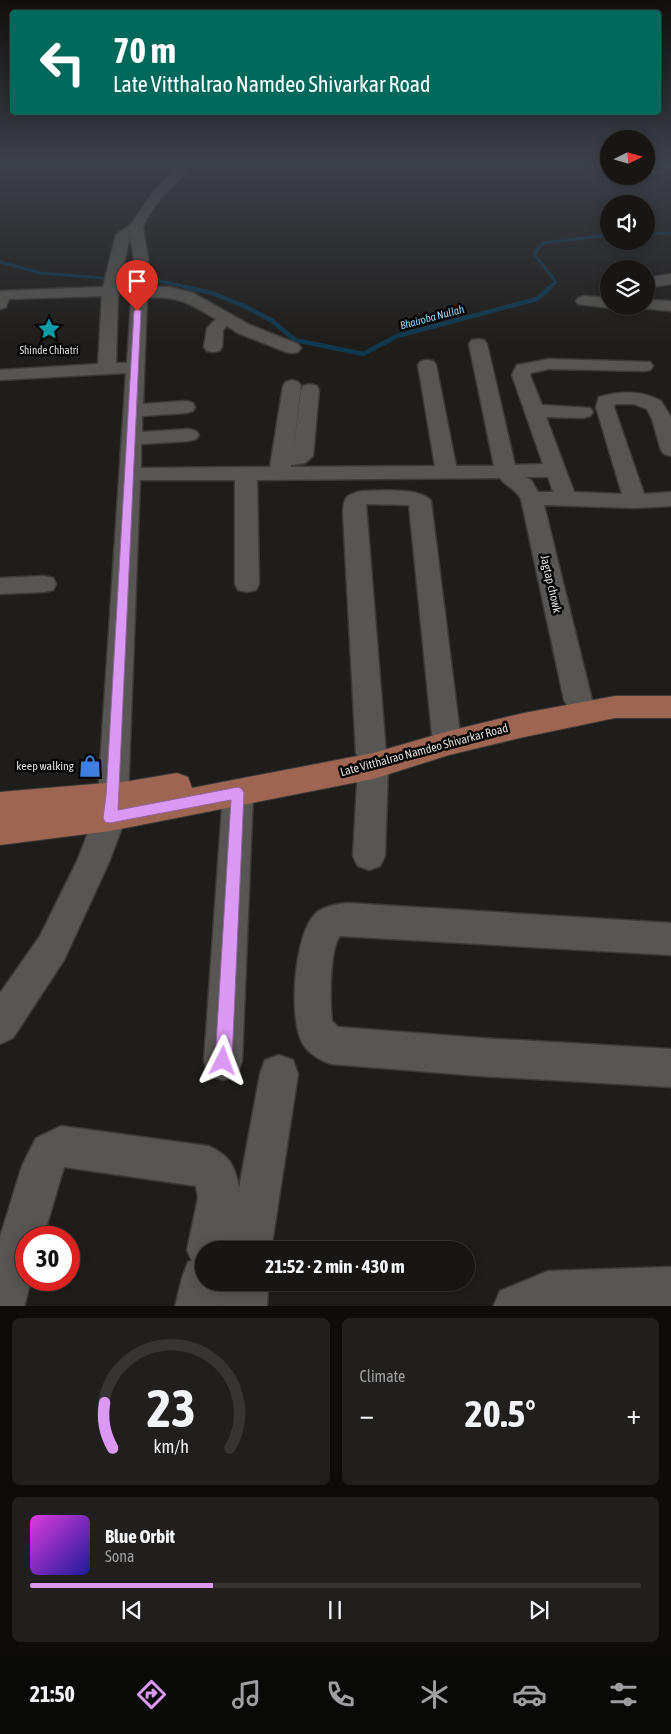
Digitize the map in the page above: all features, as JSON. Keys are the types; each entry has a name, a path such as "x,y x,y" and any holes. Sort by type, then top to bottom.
{"main road":[{"name":"Late Vitthalrao Namdeo Shivarkar Road","path":"0,831 111,807 372,760 446,734 547,705 614,693 671,691"},
{"name":"Late Vitthalrao Namdeo Shivarkar Road","path":"0,806 111,807 238,793 533,723 615,707 671,707"}],"street":[{"path":"107,369 113,282 124,235 138,224"},
{"path":"0,1025 52,948 93,862 111,807 141,259 136,227"},
{"path":"655,282 671,280"},
{"path":"1,297 113,282"},
{"path":"138,289 187,296 244,329 292,348"},
{"path":"584,301 600,296"},
{"path":"655,305 671,306"},
{"path":"213,347 215,328 226,318"},
{"path":"478,344 508,475"},
{"path":"566,498 521,375 523,369 549,364 644,366"},
{"path":"427,365 447,473"},
{"path":"620,366 633,398"},
{"path":"2,378 134,368"},
{"path":"129,474 246,473 281,466 298,459 303,456 301,388"},
{"path":"635,501 605,407 606,400 633,398 650,402 665,414 671,450"},
{"path":"132,412 186,407"},
{"path":"534,411 583,412"},
{"path":"131,439 189,435"},
{"path":"281,466 508,475 555,470"},
{"path":"246,473 247,584"},
{"name":"Jagtap chowk","path":"508,475 523,485 532,499 578,700"},
{"path":"369,856 372,760 354,513 355,500 362,497 411,498 420,501 446,734"},
{"path":"532,499 566,498 635,501 671,499"},
{"path":"0,586 44,584"},
{"path":"223,1061 238,793"},
{"path":"671,939 347,919 334,920 324,929 314,969 311,1011 316,1032 331,1045 480,1057 671,1068"},
{"path":"251,1241 279,1074"},
{"path":"0,1306 43,1166 50,1152 61,1146 208,1167 216,1177 219,1198 211,1241"},
{"path":"516,1306 548,1294 671,1290"},
{"path":"198,1306 201,1291"},
{"path":"244,1306 245,1291"}],"waterway":[{"name":"Bhairoba Nullah","path":"655,234 671,233"},
{"name":"Bhairoba Nullah","path":"549,288 556,282 534,254 543,243 600,236"},
{"name":"Bhairoba Nullah","path":"0,262 40,273 102,278 148,278 190,288"},
{"name":"Bhairoba Nullah","path":"185,287 212,293 242,305 271,320 295,340 363,354 397,336 537,299 551,287"}],"place":[{"name":"Shinde Chhatri","path":"49,329"},
{"name":"keep walking","path":"90,766"}],"route":[{"path":"137,311 113,796 110,818 238,793 223,1061"}]}
